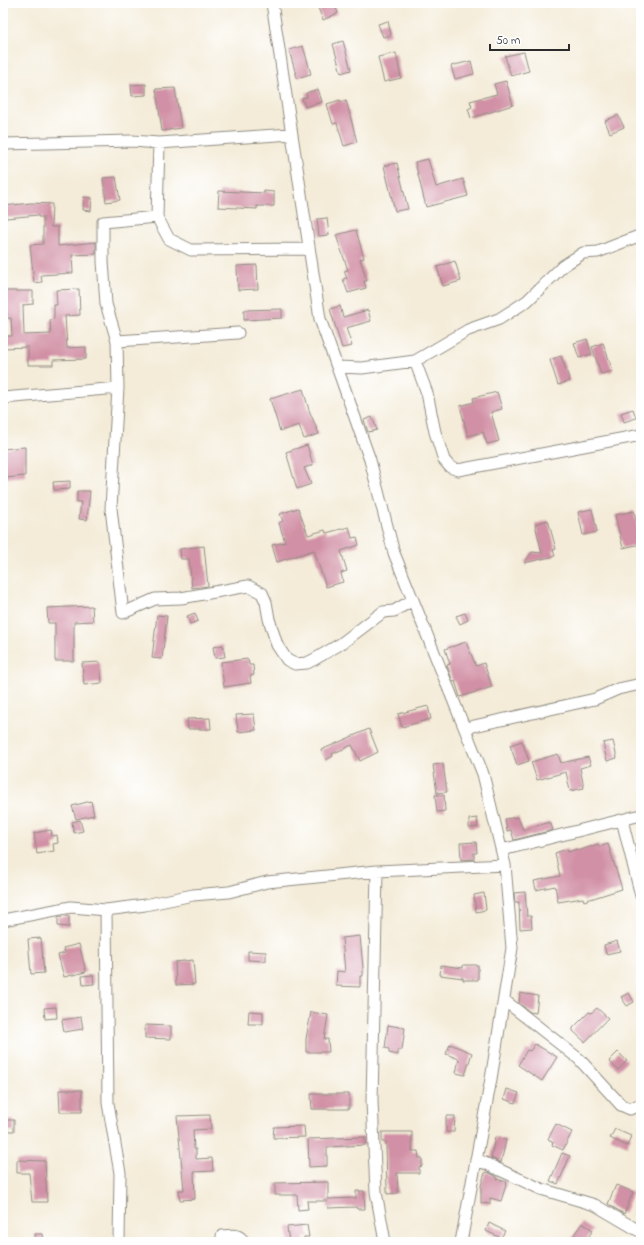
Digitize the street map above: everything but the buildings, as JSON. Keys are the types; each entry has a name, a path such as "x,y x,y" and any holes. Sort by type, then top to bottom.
{"street":[{"path":"272,3 320,318 370,460 394,553 483,774 505,865 512,948 461,1242"},
{"path":"3,144 132,141 159,143 291,134"},
{"path":"159,143 157,217 170,239 191,250 309,249"},
{"path":"157,217 103,222 103,262 106,304 117,341 118,388 111,508 123,613 155,599 181,598 248,586 262,593 266,602 269,619 277,646 286,660 295,664 307,663 315,660 342,643 383,612 394,611 414,600"},
{"path":"337,367 362,368 415,361 468,330 499,319 521,305 563,266 583,253 598,252 641,235"},
{"path":"117,341 238,333"},
{"path":"415,361 427,393 435,432 444,460 450,467 458,470 641,435"},
{"path":"3,398 118,388"},
{"path":"465,728 595,699 618,689 641,684"},
{"path":"502,850 641,816"},
{"path":"622,820 641,896"},
{"path":"3,920 71,907 106,910 144,905 193,895 229,892 267,882 377,871 505,865"},
{"path":"377,871 372,1101 376,1192 385,1242"},
{"path":"106,910 108,1103 120,1174 119,1242"},
{"path":"504,1000 579,1059 621,1105 630,1109 641,1104"},
{"path":"476,1159 542,1189 595,1205 641,1232"},
{"path":"222,1236 235,1234 244,1242"}]}
